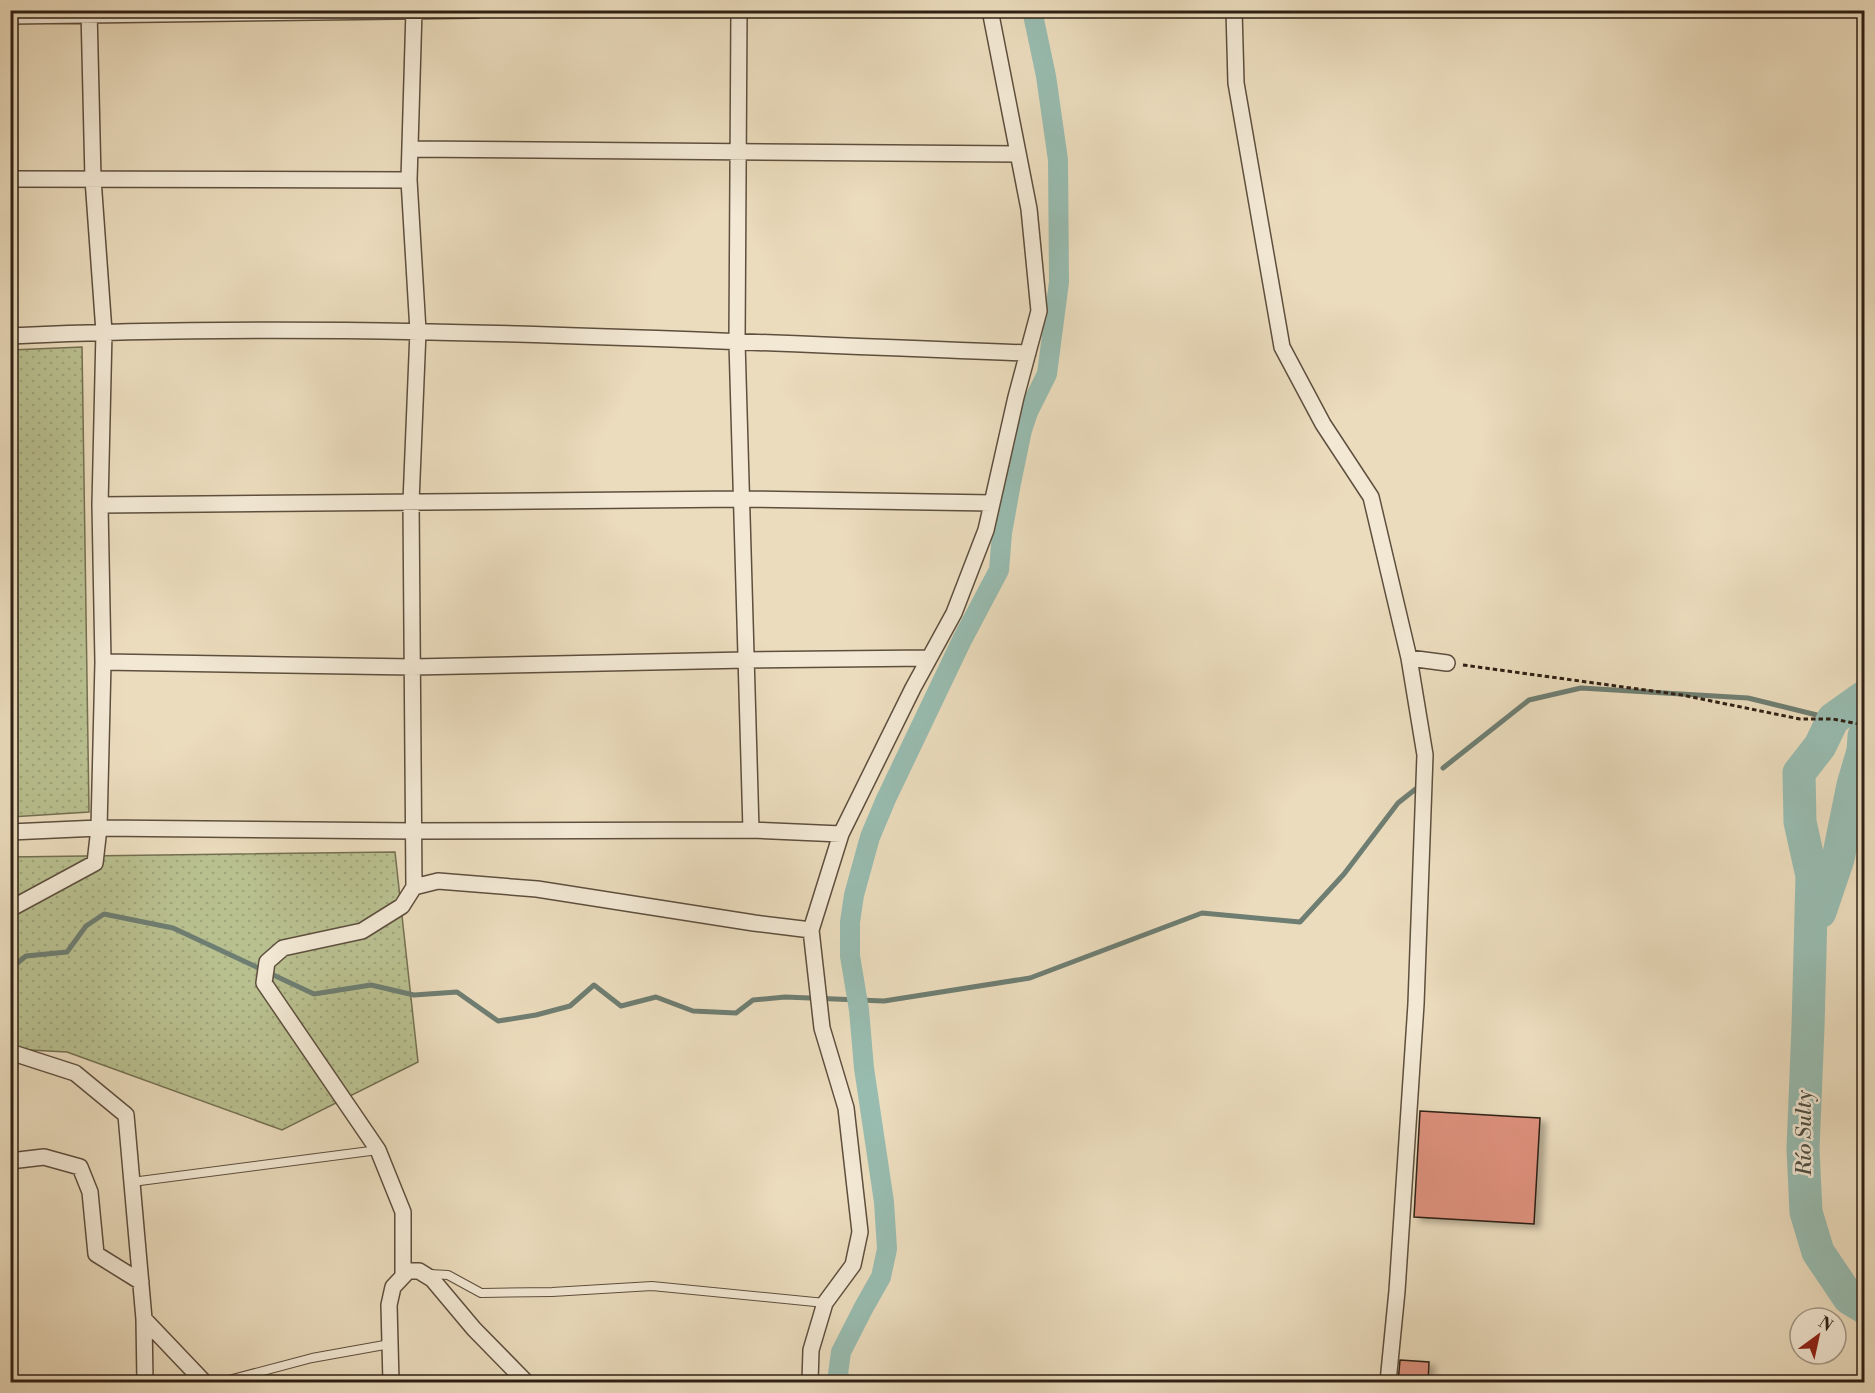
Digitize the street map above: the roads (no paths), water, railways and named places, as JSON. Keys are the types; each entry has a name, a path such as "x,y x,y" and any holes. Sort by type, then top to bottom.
{"street":[{"path":"10,16 89,13 477,10"},
{"path":"739,10 737,342 751,830"},
{"path":"810,1383 811,1350 825,1303 853,1265 860,1232 846,1108 822,1028 811,930 841,834 913,688 954,613 986,530 1039,311 1029,208 990,10"},
{"path":"1234,10 1236,83 1282,347 1323,424 1371,497 1409,658 1425,755 1416,1004 1397,1291 1388,1383"},
{"path":"403,1276 403,1212 378,1150 264,983 267,962 283,948 362,931 402,906 414,887 411,502 418,331 409,180 414,11"},
{"path":"10,909 95,863 99,828 103,662 100,505 104,332 93,179 89,13"},
{"path":"410,149 1018,154"},
{"path":"10,179 409,180"},
{"path":"10,336 104,332 418,331 1028,353"},
{"path":"100,505 741,499 992,503"},
{"path":"103,662 413,667 929,658"},
{"path":"1409,658 1447,663"},
{"path":"10,832 99,828 414,831 751,830 841,834"},
{"path":"414,887 438,880 537,889 811,930"},
{"path":"10,1052 75,1073 126,1115 144,1319 146,1383"},
{"path":"10,1161 44,1158 80,1167 90,1192 96,1254 141,1282"},
{"path":"391,1383 389,1305 393,1287 408,1271 419,1271 432,1279 474,1329 526,1383"},
{"path":"144,1319 204,1383"}],"lane":[{"path":"132,1182 378,1150"},
{"path":"422,1273 447,1275 481,1293 552,1292 652,1286 825,1303"},
{"path":"221,1383 312,1358 390,1344"}],"waterway":[{"path":"841,1382 838,1374 841,1352 881,1277 887,1249 884,1202 850,956 850,922 854,895 870,837 886,799 962,640 999,570 1002,533 1022,430 1028,412 1047,374 1059,282 1058,160 1046,76 1032,10"},
{"path":"1443,768 1529,700 1581,688 1748,698 1833,719"},
{"name":"Río Sulty","path":"1864,697 1833,719 1820,746 1799,773 1800,822 1812,876 1803,1149 1806,1212 1818,1252 1849,1298 1864,1307"},
{"name":"Río Sulty","path":"1820,912 1838,859 1853,785 1863,751 1864,736"},
{"path":"10,969 26,956 67,952 86,926 104,914 173,928 314,994 371,985 414,995 457,992 498,1021 536,1015 570,1006 594,985 621,1006 656,997 693,1011 736,1013 753,1000 785,997 884,1001 1030,978 1202,913 1300,922 1344,874 1398,803 1422,784"},
{"path":"1849,1298 1864,1295"}]}
